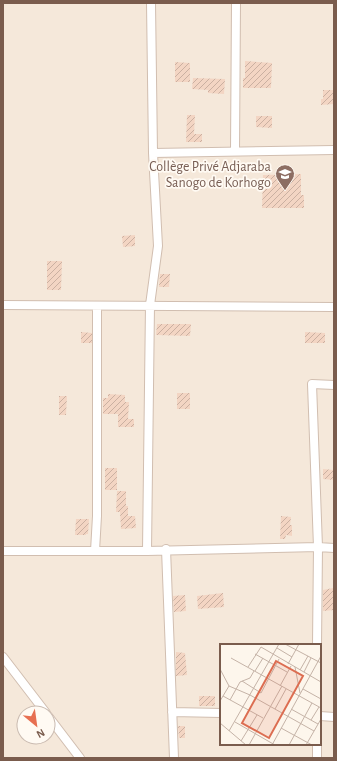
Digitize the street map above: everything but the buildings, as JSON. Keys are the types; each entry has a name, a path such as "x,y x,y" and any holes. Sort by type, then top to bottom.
{"street":[{"path":"147,551 150,305 158,246 153,153 151,3"},
{"path":"235,151 236,3"},
{"path":"153,153 334,150"},
{"path":"3,305 334,307"},
{"path":"94,551 97,516 97,306"},
{"path":"317,644 318,547 312,384 334,385"},
{"path":"3,551 147,551 318,547 334,548"},
{"path":"166,550 174,758"},
{"path":"3,657 40,705"},
{"path":"172,712 220,713"},
{"path":"321,716 334,717"},
{"path":"56,726 80,758"},
{"path":"317,745 317,758"}],"shaded area":[{"path":"3,3 334,3 334,758 3,758"}],"place":[{"name":"Collège Privé Adjaraba Sanogo de Korhogo","path":"285,191"}]}
